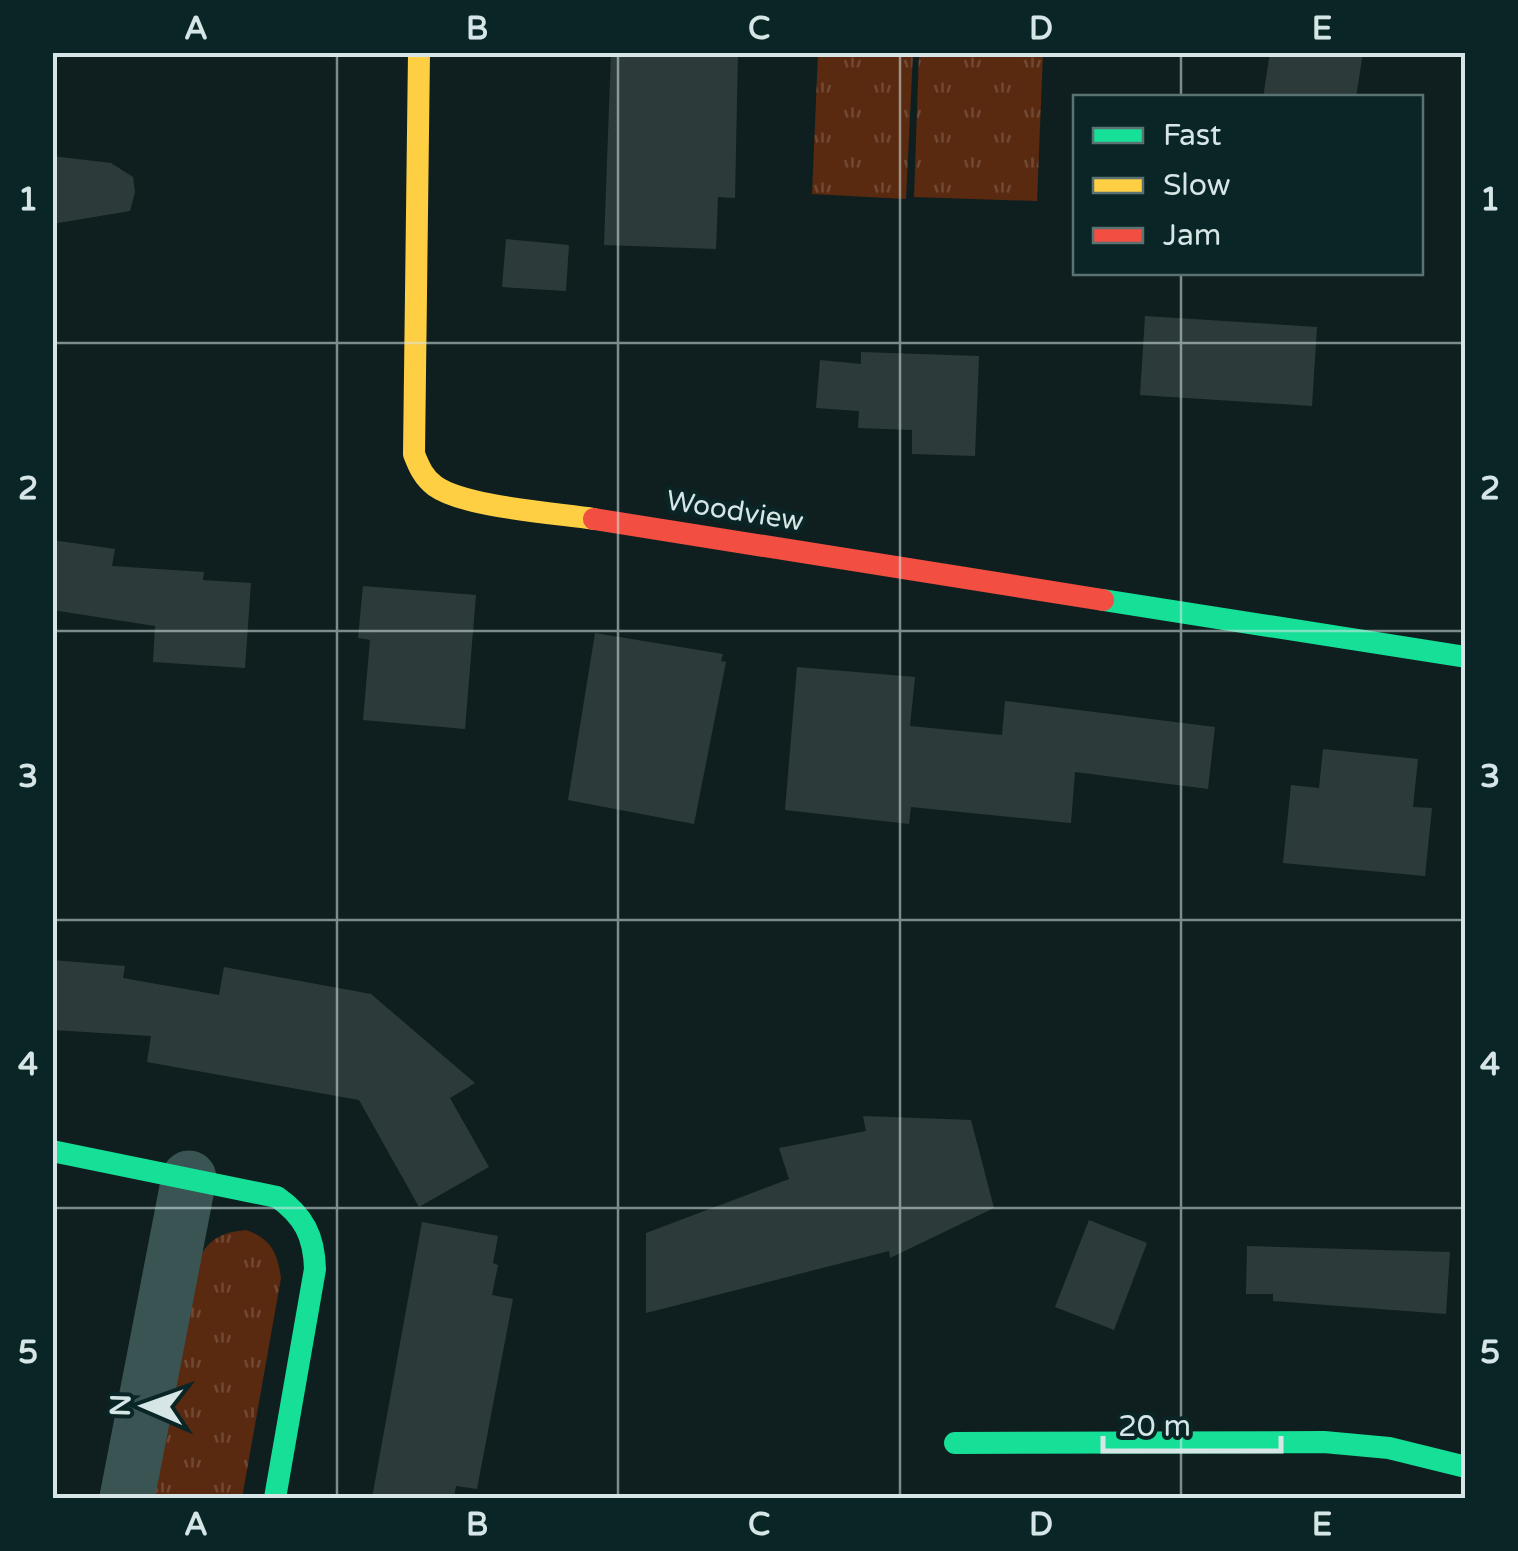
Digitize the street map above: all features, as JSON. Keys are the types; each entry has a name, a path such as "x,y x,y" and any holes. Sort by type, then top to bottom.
{"street":[{"name":"Woodview","path":"419,52 414,454 420,473 430,486 455,496 1466,657"},
{"path":"52,1151 276,1197 299,1212 315,1243 315,1269 274,1498"},
{"path":"126,1498 189,1178"},
{"path":"954,1443 1340,1443 1388,1448 1466,1468"}],"green space":[{"path":"818,53 913,53 906,199 812,194"},
{"path":"919,53 1043,53 1037,201 914,197"},
{"path":"246,1230 271,1248 281,1278 242,1498 151,1498 192,1271 212,1241"}],"building":[{"path":"611,52 738,52 735,198 718,197 716,249 604,245"},
{"path":"1270,52 1363,52 1356,95 1263,95"},
{"path":"52,156 111,163 133,177 135,192 130,211 52,224"},
{"path":"506,239 569,245 566,291 502,287"},
{"path":"1145,316 1317,327 1312,406 1140,395"},
{"path":"861,352 979,356 975,456 912,454 912,430 858,428 859,411 816,408 820,360 861,364"},
{"path":"52,540 115,549 112,566 204,572 203,580 251,583 245,668 153,662 155,626 52,610"},
{"path":"363,586 476,595 465,729 363,720 370,640 358,638"},
{"path":"595,633 723,654 721,661 726,662 694,824 568,800"},
{"path":"797,667 915,677 910,726 1002,735 1005,701 1215,727 1208,789 1075,772 1071,823 911,807 909,824 785,810"},
{"path":"1323,749 1418,759 1413,807 1432,808 1425,876 1283,863 1291,785 1319,788"},
{"path":"52,960 125,966 123,978 219,995 224,967 371,994 475,1083 450,1098 489,1167 419,1207 359,1100 147,1062 151,1036 52,1030"},
{"path":"863,1116 971,1120 994,1208 890,1258 889,1251 646,1313 646,1233 789,1179 779,1148 866,1131"},
{"path":"1089,1220 1147,1243 1114,1330 1055,1307"},
{"path":"422,1222 498,1236 492,1295 513,1299 477,1489 456,1486 454,1498 372,1498"},
{"path":"1247,1246 1450,1252 1446,1314 1273,1301 1273,1294 1246,1294"}],"traffic: fast":[{"path":"1103,600 1466,657"},
{"path":"52,1151 277,1197 301,1219 310,1237 315,1269 275,1498"},
{"path":"955,1443 1324,1442 1389,1448 1466,1467"}],"traffic: slow":[{"path":"419,52 414,454 428,479 449,493 488,504 594,519"}],"traffic: jam":[{"path":"594,519 1103,600"}]}
